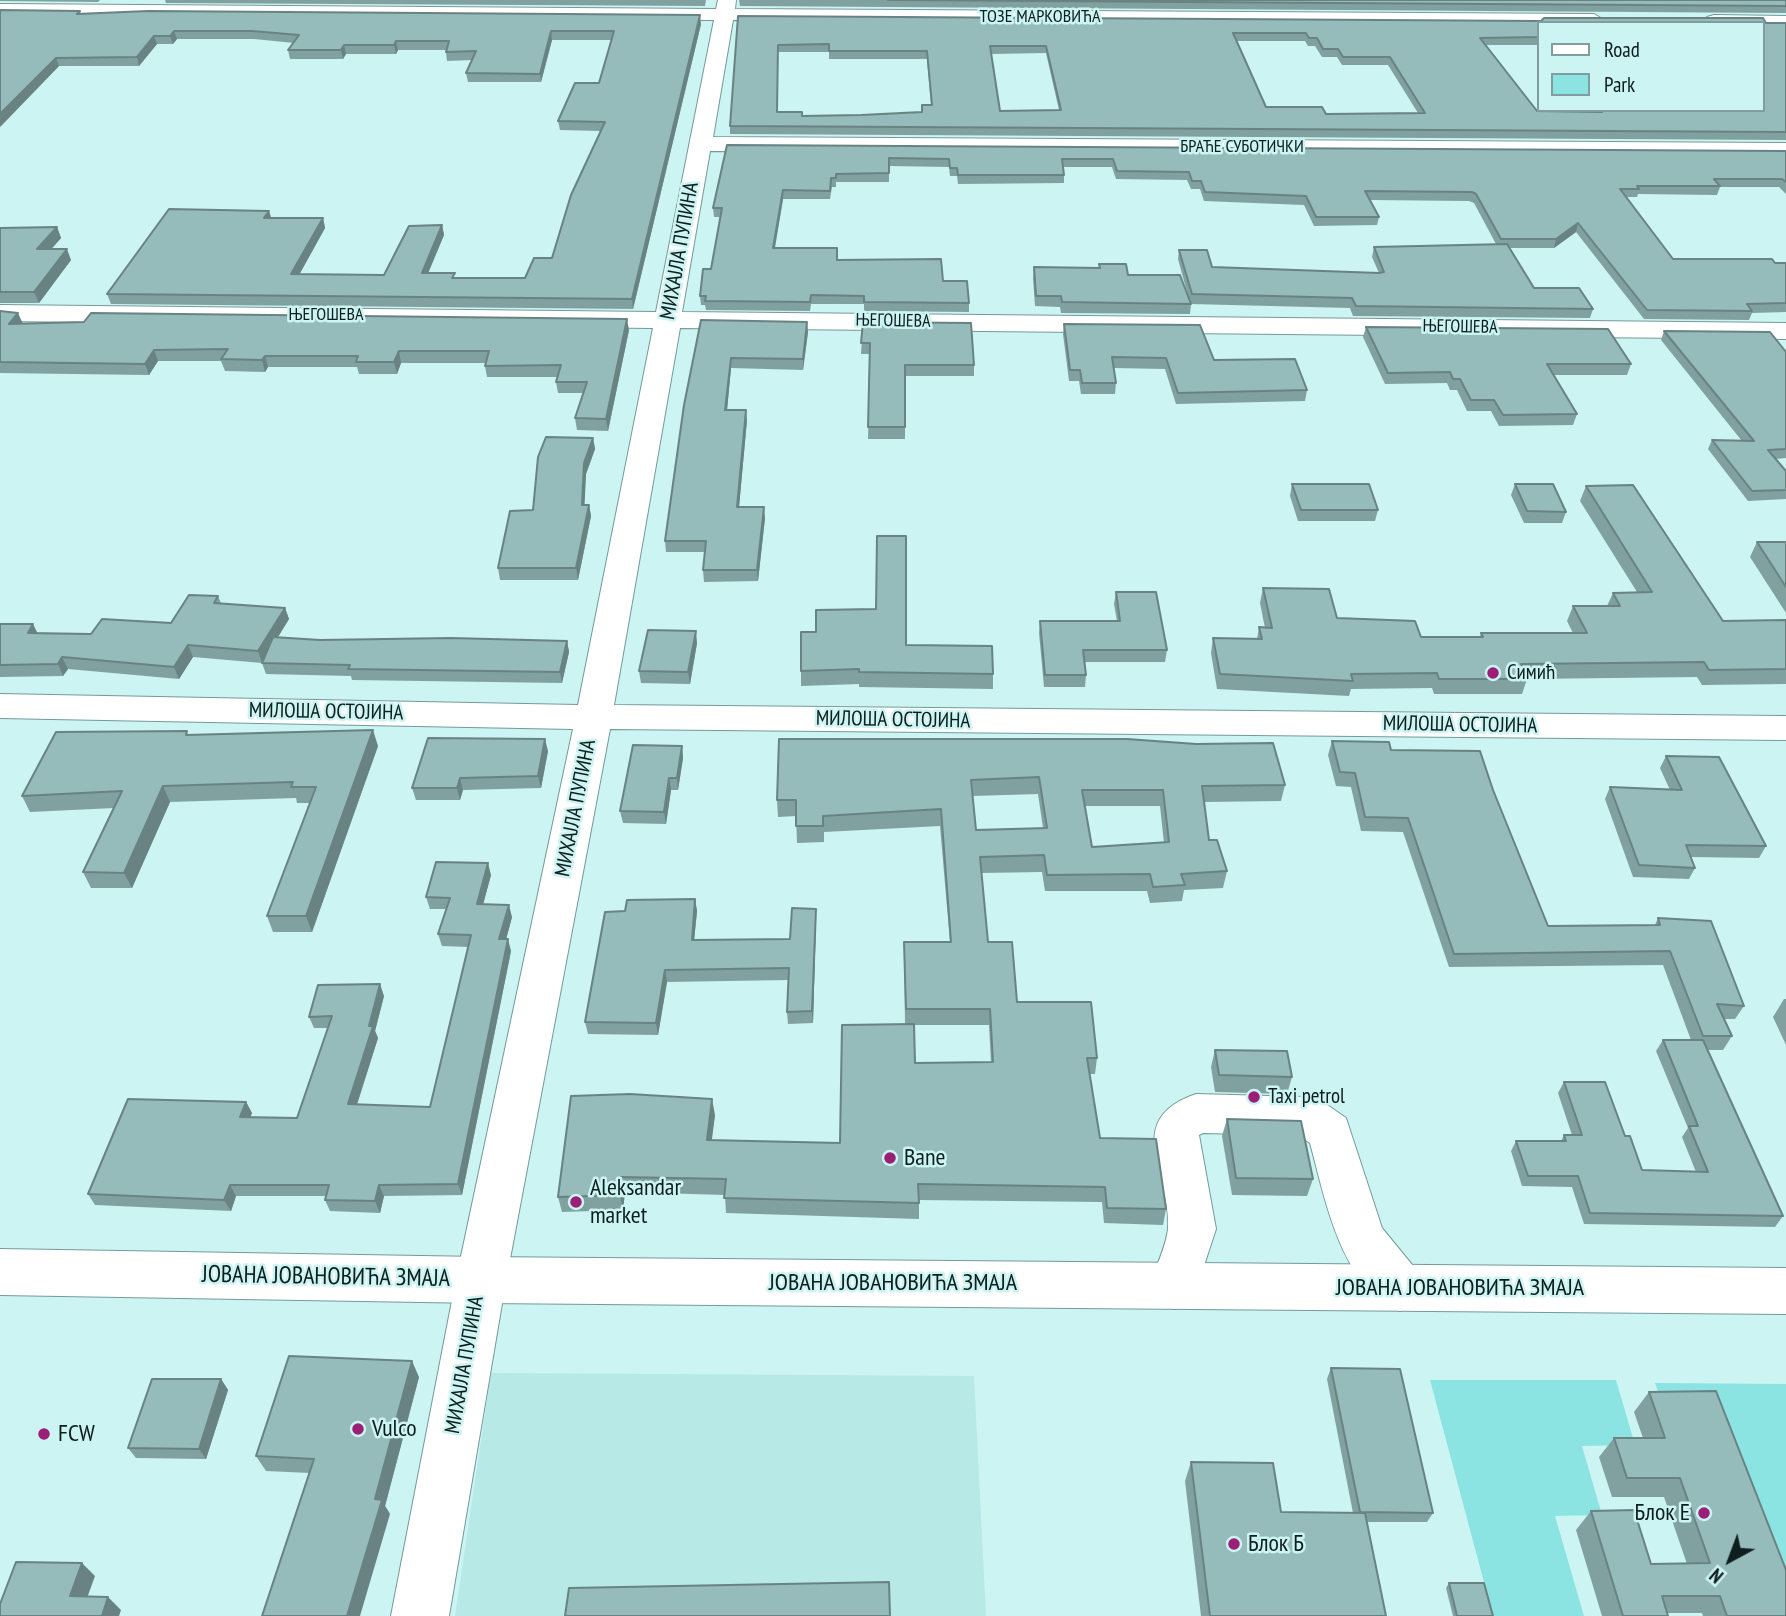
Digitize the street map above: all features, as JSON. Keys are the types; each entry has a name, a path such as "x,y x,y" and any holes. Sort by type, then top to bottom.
{"street":[{"name":"ТОЗЕ МАРКОВИЋА","path":"0,10 27,5 726,7 1619,20"},
{"path":"0,30 27,5"},
{"name":"МИХАЈЛА ПУПИНА","path":"420,1616 481,1280 594,717 726,7"},
{"path":"1765,22 1786,22"},
{"name":"БРАЋЕ СУБОТИЧКИ","path":"699,145 1786,150"},
{"name":"ЊЕГОШЕВА","path":"0,313 1786,331"},
{"name":"МИЛОША ОСТОЈИНА","path":"0,706 594,717 1786,728"},
{"path":"1174,1286 1192,1228 1176,1135 1184,1121 1196,1113 1307,1116 1330,1132 1362,1239 1400,1288"},
{"name":"ЈОВАНА ЈОВАНОВИЋА ЗМАЈА","path":"0,1272 481,1280 1786,1291"}],"shaded area":[{"path":"491,1373 974,1376 986,1616 455,1616"}],"green space":[{"path":"1430,1380 1616,1380 1635,1445 1582,1446 1602,1515 1555,1516 1584,1616 1493,1616"},
{"path":"1655,1383 1786,1384 1786,1614 1664,1408"}],"building":[{"path":"888,0 1786,0 1786,6"},
{"path":"0,10 80,11 77,14 148,11 700,15 632,299 107,294 169,209 269,211 264,218 323,218 291,274 384,275 409,226 442,225 422,273 455,273 452,278 525,278 534,258 552,258 571,195 605,122 558,121 575,83 599,83 614,31 551,31 540,74 466,73 476,51 446,52 449,41 344,45 341,50 288,50 299,35 252,31 174,31 170,36 154,36 137,57 56,58 0,114"},
{"path":"738,16 1541,21 1538,21 1538,37 1480,38 1538,112 1765,112 1765,21 1786,23 1786,132 730,126","holes":["1233,33 1306,33 1309,38 1317,38 1323,49 1338,49 1343,57 1390,57 1425,113 1326,114 1322,107 1266,107","829,44 829,51 927,51 932,105 922,105 922,112 861,115 802,116 802,112 777,112 778,45","990,46 1046,46 1061,110 1000,111"]},
{"path":"1544,18 1763,18 1765,21 1541,21"},
{"path":"727,145 1786,151 1786,182 1782,179 1714,179 1720,186 1637,186 1639,189 1620,189 1673,259 1772,259 1775,263 1786,263 1786,303 1747,304 1752,311 1647,310 1578,223 1556,239 1501,239 1476,194 1472,192 1365,191 1379,217 1316,217 1306,196 1205,192 1201,181 1192,181 1189,172 1117,171 1113,159 1062,159 1064,175 958,175 957,168 950,168 949,159 889,158 889,173 836,174 836,178 831,178 830,191 783,190 773,248 837,248 837,260 941,259 943,281 967,281 969,303 864,302 864,296 811,295 810,302 705,301 706,296 700,296 703,269 711,269 722,208 713,208"},
{"path":"57,227 37,249 67,249 34,292 0,292 0,228"},
{"path":"1507,244 1534,288 1579,288 1593,309 1356,306 1352,298 1192,294 1179,250 1207,250 1212,267 1379,273 1384,272 1374,247"},
{"path":"1099,264 1126,264 1128,275 1180,275 1191,304 1062,302 1061,296 1036,296 1034,267 1100,268"},
{"path":"0,311 18,313 9,324 84,322 91,313 627,319 606,419 575,418 587,382 556,382 561,365 485,366 489,351 399,351 394,362 356,362 358,356 221,359 228,349 154,350 145,364 0,362"},
{"path":"701,320 807,322 803,359 731,358 725,410 746,410 737,507 764,507 757,570 703,570 706,541 665,541 684,405"},
{"path":"863,322 971,323 974,365 905,365 905,427 868,427 870,343 861,343"},
{"path":"1064,324 1200,325 1214,360 1295,359 1307,390 1178,393 1166,358 1112,357 1116,383 1082,383 1080,370 1070,370"},
{"path":"1366,327 1608,329 1631,364 1547,364 1577,414 1503,415 1494,400 1471,400 1460,379 1453,379 1450,372 1388,373"},
{"path":"1664,331 1770,332 1786,352 1786,449 1768,450 1786,471 1786,490 1752,491 1712,440 1754,441"},
{"path":"546,437 593,438 584,463 582,505 589,505 576,568 498,568 510,511 533,510 538,457"},
{"path":"1292,484 1369,484 1378,510 1301,510"},
{"path":"1515,484 1553,484 1566,512 1527,511"},
{"path":"1633,485 1723,621 1786,620 1786,669 1709,670 1704,662 1521,664 1527,679 1439,679 1437,673 1351,674 1353,681 1220,674 1213,638 1262,639 1259,627 1272,628 1263,588 1329,589 1337,618 1415,621 1421,637 1483,637 1481,633 1587,633 1573,606 1620,606 1613,593 1652,592 1586,486"},
{"path":"877,536 906,536 906,645 992,646 993,674 859,672 859,669 801,671 801,632 816,632 816,610 876,609"},
{"path":"1757,542 1786,542 1786,587"},
{"path":"1116,592 1156,592 1167,650 1083,650 1086,675 1045,675 1040,621 1120,621"},
{"path":"189,595 218,596 214,603 285,608 258,651 188,645 174,667 62,657 58,664 0,665 0,624 33,624 28,633 91,634 102,619 171,623"},
{"path":"648,630 696,631 688,672 639,671"},
{"path":"273,637 320,640 451,638 567,641 560,672 348,669 350,665 262,663"},
{"path":"373,730 306,916 267,916 316,787 291,787 293,782 163,786 124,873 83,872 122,791 22,796 56,732 187,731 186,735"},
{"path":"428,738 545,739 538,776 460,778 457,788 412,788"},
{"path":"779,739 1127,739 1196,744 1273,743 1285,785 1202,786 1209,840 1217,840 1227,871 1181,874 1185,885 1153,887 1150,874 1047,875 1044,855 980,857 988,942 1012,942 1017,1002 1091,1002 1097,1058 1087,1058 1100,1138 1156,1139 1166,1209 1107,1208 1105,1187 918,1184 919,1203 724,1198 726,1179 621,1177 620,1195 558,1197 571,1096 630,1094 712,1099 707,1140 840,1143 842,1025 914,1024 915,1063 993,1062 990,1009 906,1009 904,942 951,942 941,809 823,816 823,826 796,826 796,800 777,800","holes":["1039,777 1047,828 976,830 971,780","1082,790 1163,790 1169,842 1092,847"]},
{"path":"1332,741 1389,742 1391,750 1480,751 1548,926 1660,925 1658,918 1711,921 1744,1006 1717,1004 1732,1036 1703,1036 1670,951 1454,954 1408,818 1365,817 1355,773 1340,772"},
{"path":"633,745 682,746 677,778 669,778 664,812 620,811"},
{"path":"1666,756 1719,757 1766,846 1686,845 1695,868 1639,865 1610,787 1682,790"},
{"path":"436,862 488,863 477,904 509,905 499,939 508,939 458,1184 379,1185 375,1201 325,1200 329,1185 230,1185 224,1200 88,1194 128,1099 246,1102 240,1117 297,1118 332,1016 309,1017 318,985 380,984 369,1026 373,1026 348,1104 430,1107 471,935 438,934 450,898 426,897"},
{"path":"695,899 692,940 790,939 792,908 816,909 812,1011 787,1012 789,968 665,970 656,1023 585,1022 605,912 625,911 627,900"},
{"path":"1663,1040 1703,1040 1783,1216 1590,1213 1578,1176 1528,1176 1516,1141 1566,1141 1564,1135 1582,1135 1564,1082 1605,1082 1625,1136 1630,1136 1642,1170 1708,1172 1689,1126 1698,1126"},
{"path":"1215,1050 1287,1051 1292,1077 1219,1075"},
{"path":"1227,1119 1301,1121 1313,1179 1236,1178"},
{"path":"289,1356 412,1361 375,1499 382,1500 347,1616 262,1616 314,1459 256,1456"},
{"path":"1331,1368 1400,1369 1433,1513 1360,1512"},
{"path":"152,1379 221,1379 199,1449 128,1448"},
{"name":"Блок Е","path":"1716,1391 1786,1570 1786,1616 1727,1616 1720,1596 1662,1596 1668,1616 1623,1616 1591,1511 1634,1510 1651,1564 1710,1563 1680,1478 1627,1478 1614,1438 1665,1438 1649,1392"},
{"name":"Блок Б","path":"1191,1462 1273,1463 1281,1512 1365,1513 1386,1616 1210,1616"},
{"path":"16,1562 82,1563 70,1596 108,1597 102,1616 0,1616 0,1604"},
{"path":"889,1582 890,1616 565,1616 569,1588"},
{"path":"1449,1583 1484,1583 1493,1616 1457,1616"}],"place":[{"name":"Симић","path":"1493,673"},
{"name":"Taxi petrol","path":"1254,1097"},
{"name":"Bane","path":"890,1158"},
{"name":"Aleksandar market","path":"576,1202"},
{"name":"Vulco","path":"358,1429"},
{"name":"FCW","path":"44,1434"},
{"name":"Блок Е","path":"1704,1513"},
{"name":"Блок Б","path":"1234,1544"}]}
